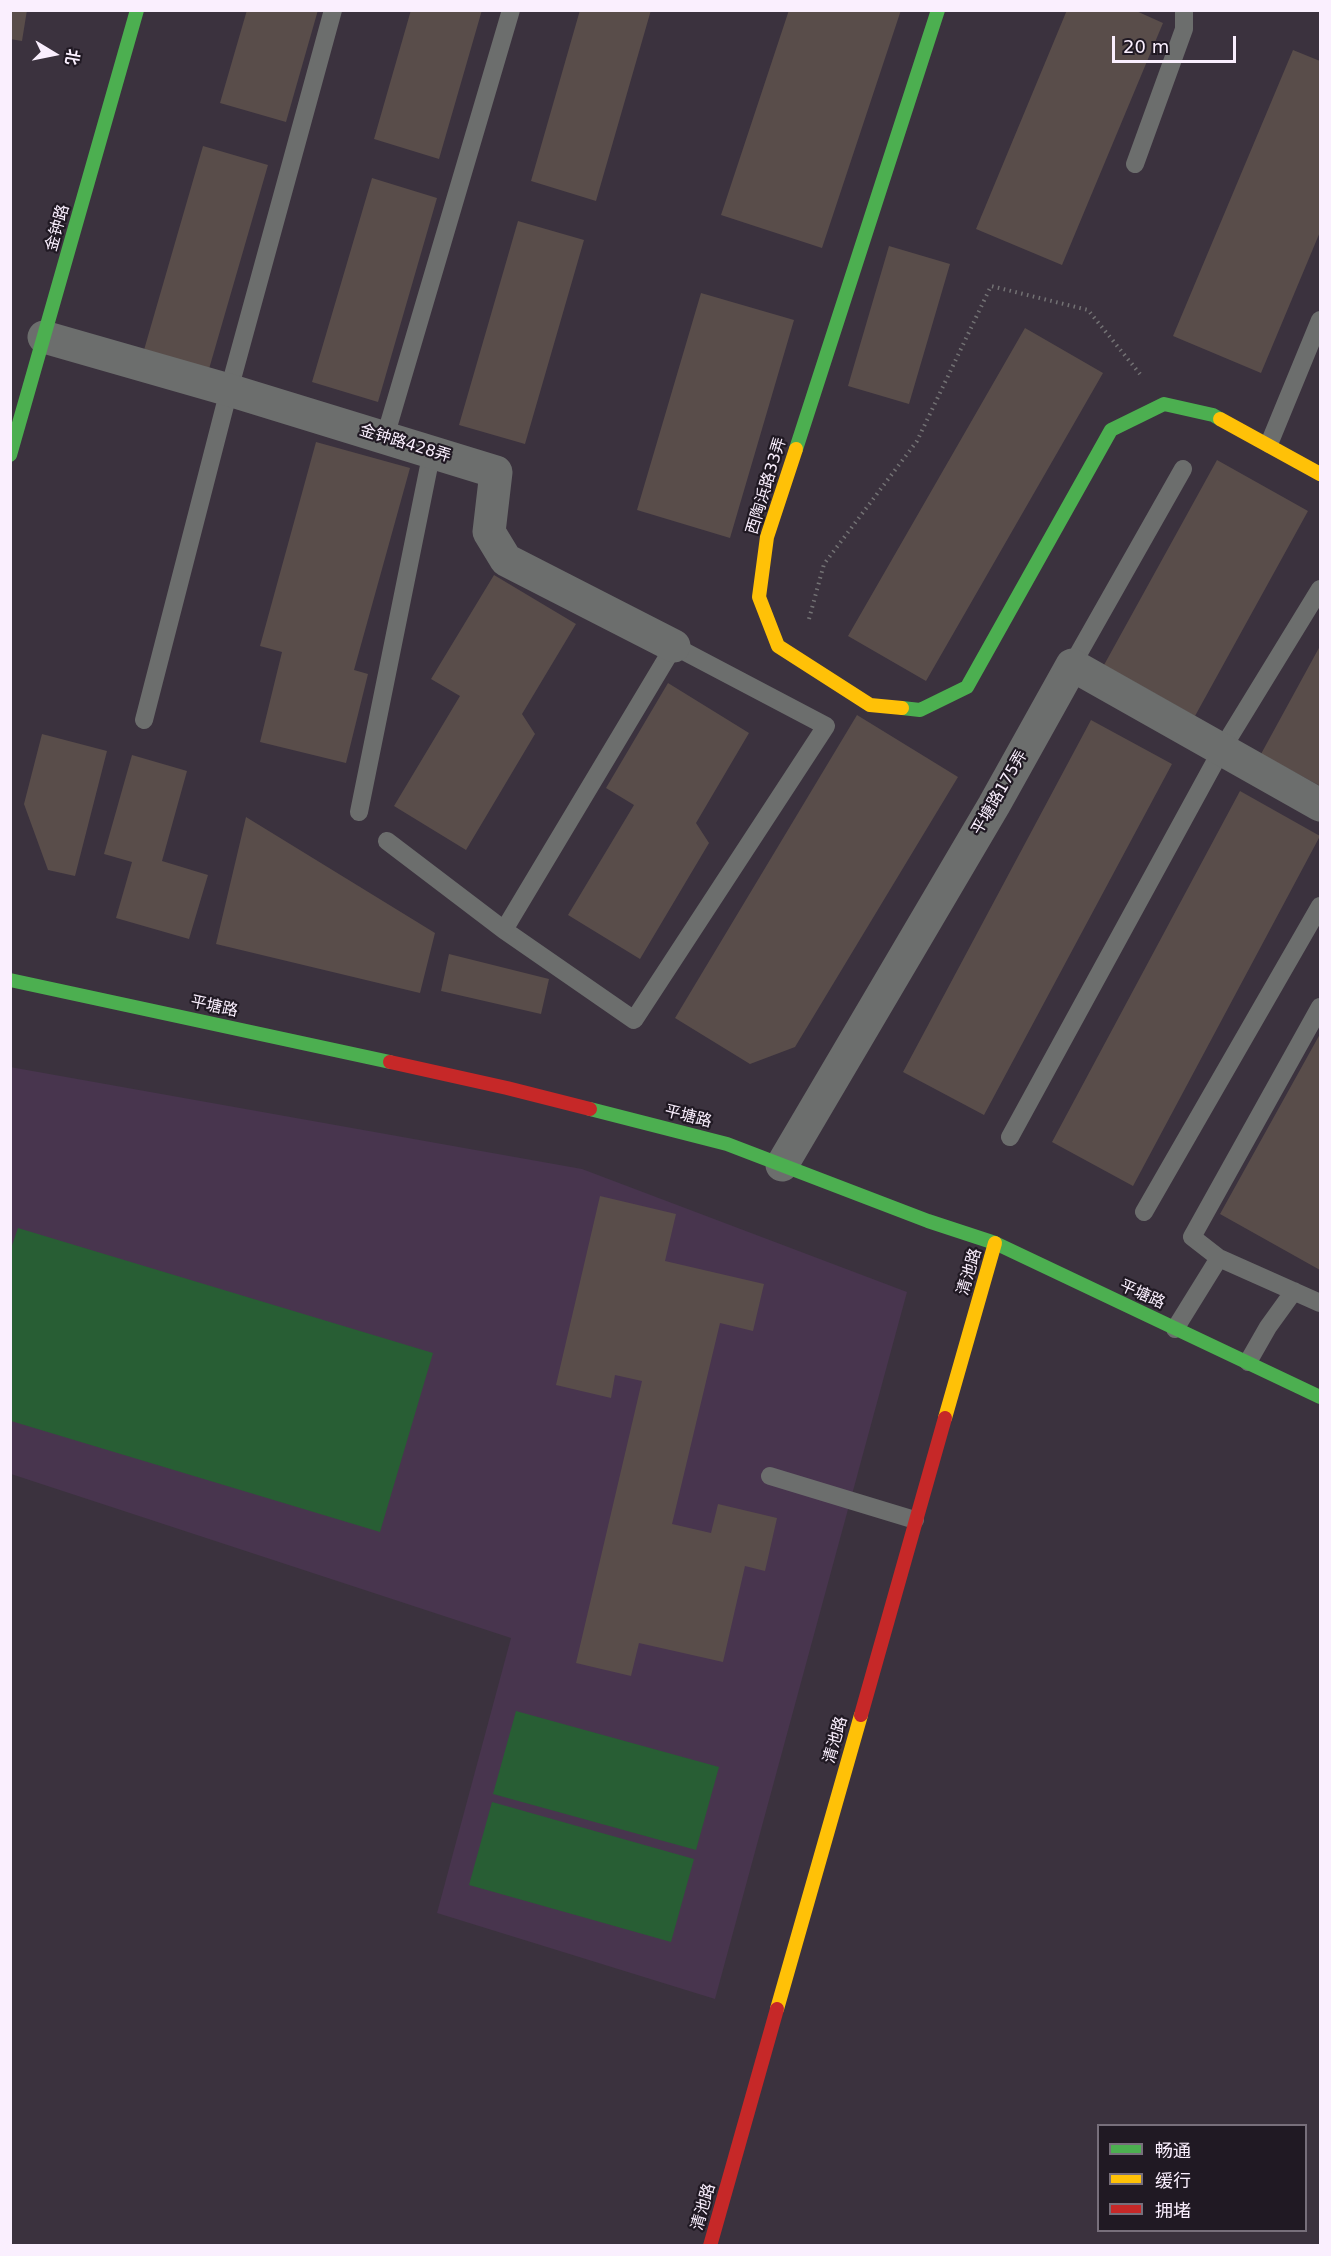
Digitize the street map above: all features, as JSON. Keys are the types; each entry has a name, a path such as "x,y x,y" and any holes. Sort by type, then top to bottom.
{"street":[{"name":"金钟路","path":"10,455 137,10"},
{"name":"西陶浜路33弄","path":"938,10 767,537 759,597 778,646 870,705 920,710 967,687 1111,430 1164,404"},
{"name":"金钟路428弄","path":"44,337 229,390 496,472 489,532 506,560 674,646"},
{"path":"1164,404 1213,415 1320,474"},
{"path":"1072,664 1320,805"},
{"name":"平塘路175弄","path":"782,1165 994,805 1072,664"},
{"name":"平塘路","path":"10,980 507,1088 727,1144 927,1221 995,1244 1319,1394"},
{"name":"清池路","path":"710,2246 995,1244"}],"lane":[{"path":"144,720 229,390 333,10"},
{"path":"385,437 511,10"},
{"path":"1135,164 1184,29 1184,10"},
{"path":"1269,444 1320,320"},
{"path":"359,812 432,452"},
{"path":"1072,664 1183,469"},
{"path":"1010,1137 1222,749 1320,589"},
{"path":"387,841 504,930 634,1020 826,726 674,646 504,930"},
{"path":"1144,1212 1320,906"},
{"path":"1320,1007 1192,1237 1219,1258 1320,1302"},
{"path":"1175,1329 1219,1258"},
{"path":"1248,1362 1268,1327 1294,1291"},
{"path":"770,1476 915,1520"}],"path":[{"path":"797,660 824,564 917,441 991,286 1088,310 1164,404"}],"shaded area":[{"path":"10,1067 582,1169 907,1292 715,1999 437,1913 511,1638 11,1474"}],"green space":[{"path":"18,1228 433,1353 380,1532 11,1421 10,1251"},
{"path":"516,1711 719,1767 696,1850 493,1794"},
{"path":"492,1802 694,1859 671,1942 469,1885"}],"building":[{"path":"10,10 27,10 22,41 10,39"},
{"path":"247,10 318,10 286,122 220,103"},
{"path":"411,10 482,10 439,159 374,139"},
{"path":"580,10 651,10 596,201 531,181"},
{"path":"789,10 901,10 822,248 721,215"},
{"path":"1067,10 1134,10 1163,23 1062,265 976,229"},
{"path":"1293,50 1320,61 1320,232 1261,373 1173,336"},
{"path":"203,146 268,165 209,369 144,350"},
{"path":"372,178 437,198 378,402 312,382"},
{"path":"518,221 584,240 525,444 459,425"},
{"path":"889,246 950,264 909,404 848,386"},
{"path":"701,293 794,320 730,538 637,510"},
{"path":"1025,328 1103,373 926,681 848,636"},
{"path":"316,442 410,468 354,670 368,674 346,763 260,742 282,652 260,646"},
{"path":"1217,460 1308,511 1195,716 1104,665"},
{"path":"494,575 576,624 522,714 535,734 466,850 394,806 460,696 431,679"},
{"path":"1320,646 1320,786 1261,754"},
{"path":"668,683 749,733 696,823 709,843 640,959 568,915 634,805 606,788"},
{"path":"857,715 958,777 795,1047 750,1064 675,1018"},
{"path":"1091,720 1172,764 984,1115 903,1072"},
{"path":"42,734 107,751 75,876 48,870 24,804"},
{"path":"132,755 187,771 162,861 208,875 189,939 116,918 132,862 104,854"},
{"path":"1240,791 1320,836 1133,1186 1052,1142"},
{"path":"246,817 435,933 420,993 216,944"},
{"path":"449,954 549,979 541,1014 441,991"},
{"path":"1320,1034 1320,1270 1220,1214"},
{"path":"600,1196 676,1214 665,1261 764,1284 753,1331 720,1323 672,1524 711,1533 718,1504 777,1518 765,1571 745,1566 723,1662 639,1643 631,1676 576,1663 642,1381 615,1375 611,1398 556,1385"}],"traffic: fast":[{"path":"10,455 137,10"},
{"path":"796,449 938,10"},
{"path":"902,708 920,710 967,687 1111,430 1164,404 1213,415 1220,419"},
{"path":"10,980 390,1062"},
{"path":"590,1109 727,1144 928,1221 995,1243 1320,1397"}],"traffic: slow":[{"path":"1220,419 1320,474"},
{"path":"796,449 767,537 759,597 778,646 870,705 902,708"},
{"path":"945,1418 995,1243"},
{"path":"777,2009 861,1715"}],"traffic: jam":[{"path":"390,1062 590,1109"},
{"path":"861,1715 945,1418"},
{"path":"710,2246 777,2009"}]}
